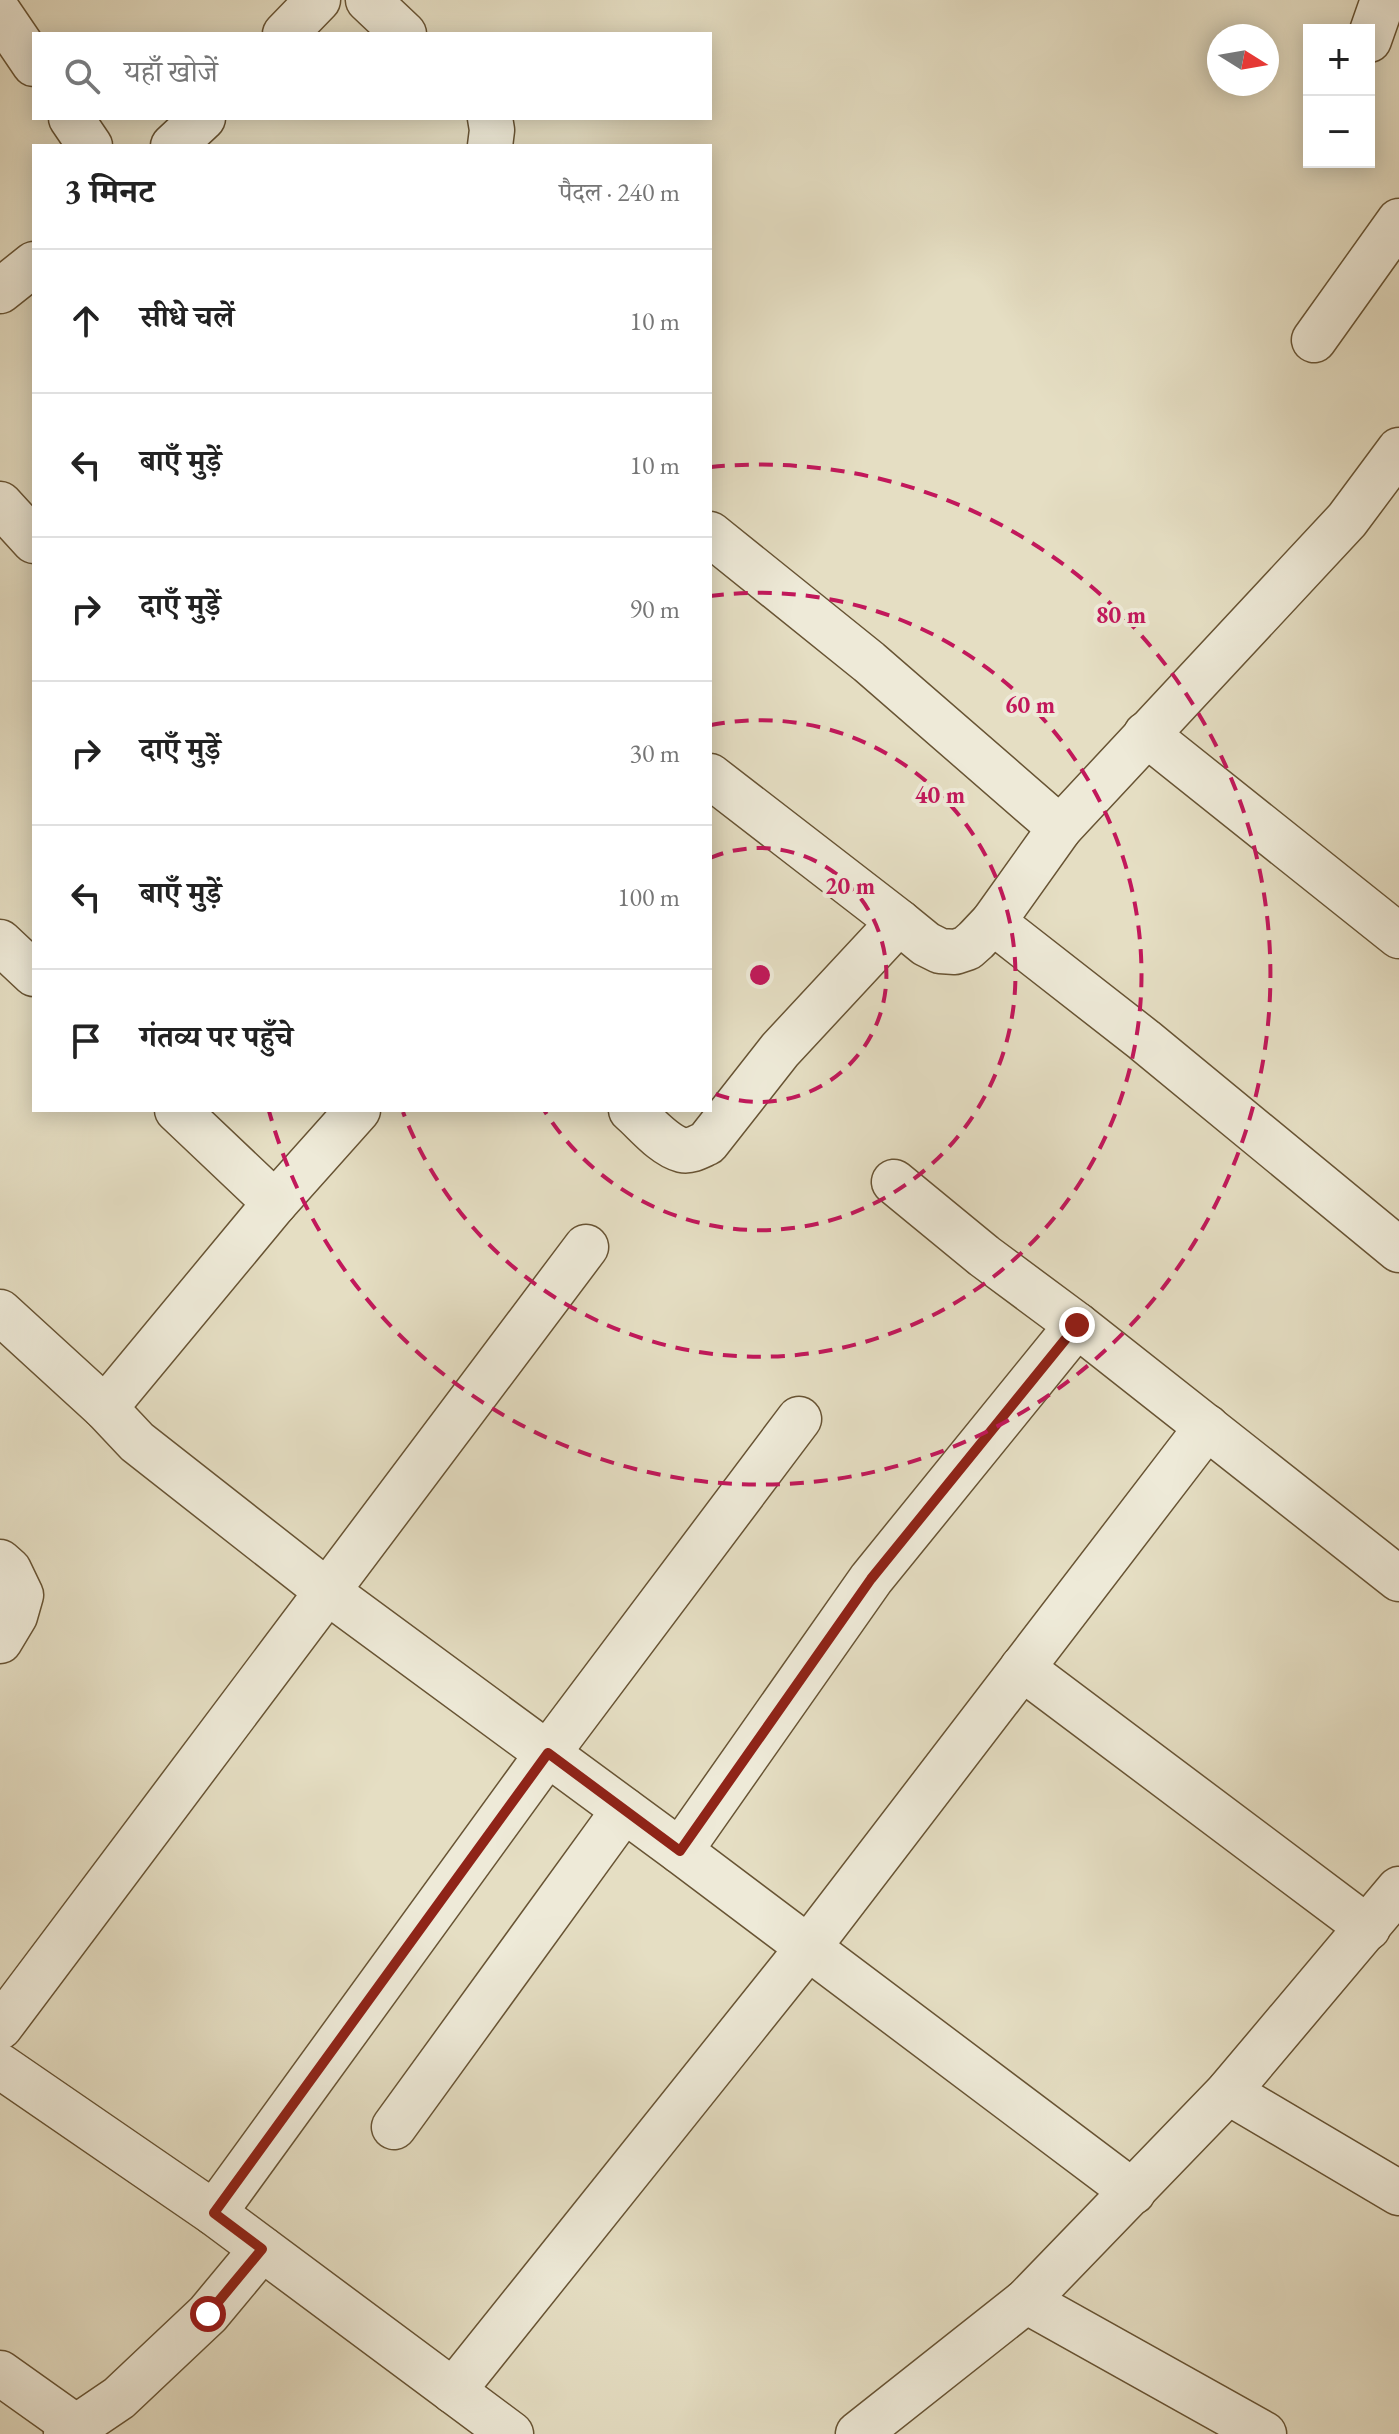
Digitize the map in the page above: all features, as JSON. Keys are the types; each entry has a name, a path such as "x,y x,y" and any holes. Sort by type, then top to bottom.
{"street":[{"path":"287,32 318,0"},
{"path":"368,0 402,32"},
{"path":"1375,24 1383,0"},
{"path":"0,14 32,61"},
{"path":"72,120 89,144"},
{"path":"175,144 201,120"},
{"path":"490,120 490,144"},
{"path":"1314,340 1399,221"},
{"path":"0,291 32,266"},
{"path":"712,778 926,944 940,951 955,952 967,948 993,922 1060,828 1347,520 1399,450"},
{"path":"0,504 32,539"},
{"path":"712,536 869,662 1060,828"},
{"path":"1146,734 1399,936"},
{"path":"633,1112 664,1139 683,1150 707,1143 780,1050 899,922"},
{"path":"993,922 1144,1040 1399,1250"},
{"path":"0,942 32,972"},
{"path":"179,1112 275,1203"},
{"path":"105,1408 275,1203 356,1112"},
{"path":"894,1182 984,1256 1077,1325 1399,1579"},
{"path":"0,2027 586,1247"},
{"path":"0,1312 105,1408 137,1442 328,1592 680,1851 1133,2192"},
{"path":"680,1851 871,1579 1077,1325"},
{"path":"214,2213 548,1753 799,1419"},
{"path":"453,2391 807,1949 1207,1427"},
{"path":"0,1562 9,1570 21,1595 15,1616 0,1641"},
{"path":"1022,1668 1368,1928"},
{"path":"394,2127 624,1810"},
{"path":"858,2434 1026,2301 1228,2092 1399,1889"},
{"path":"0,2066 214,2213 511,2434"},
{"path":"1228,2092 1399,2193"},
{"path":"0,2373 71,2430 119,2398 208,2314 262,2249"},
{"path":"1026,2301 1264,2434"}],"route":[{"path":"208,2314 262,2249 214,2213 548,1753 680,1851 871,1579 1077,1325"}]}
